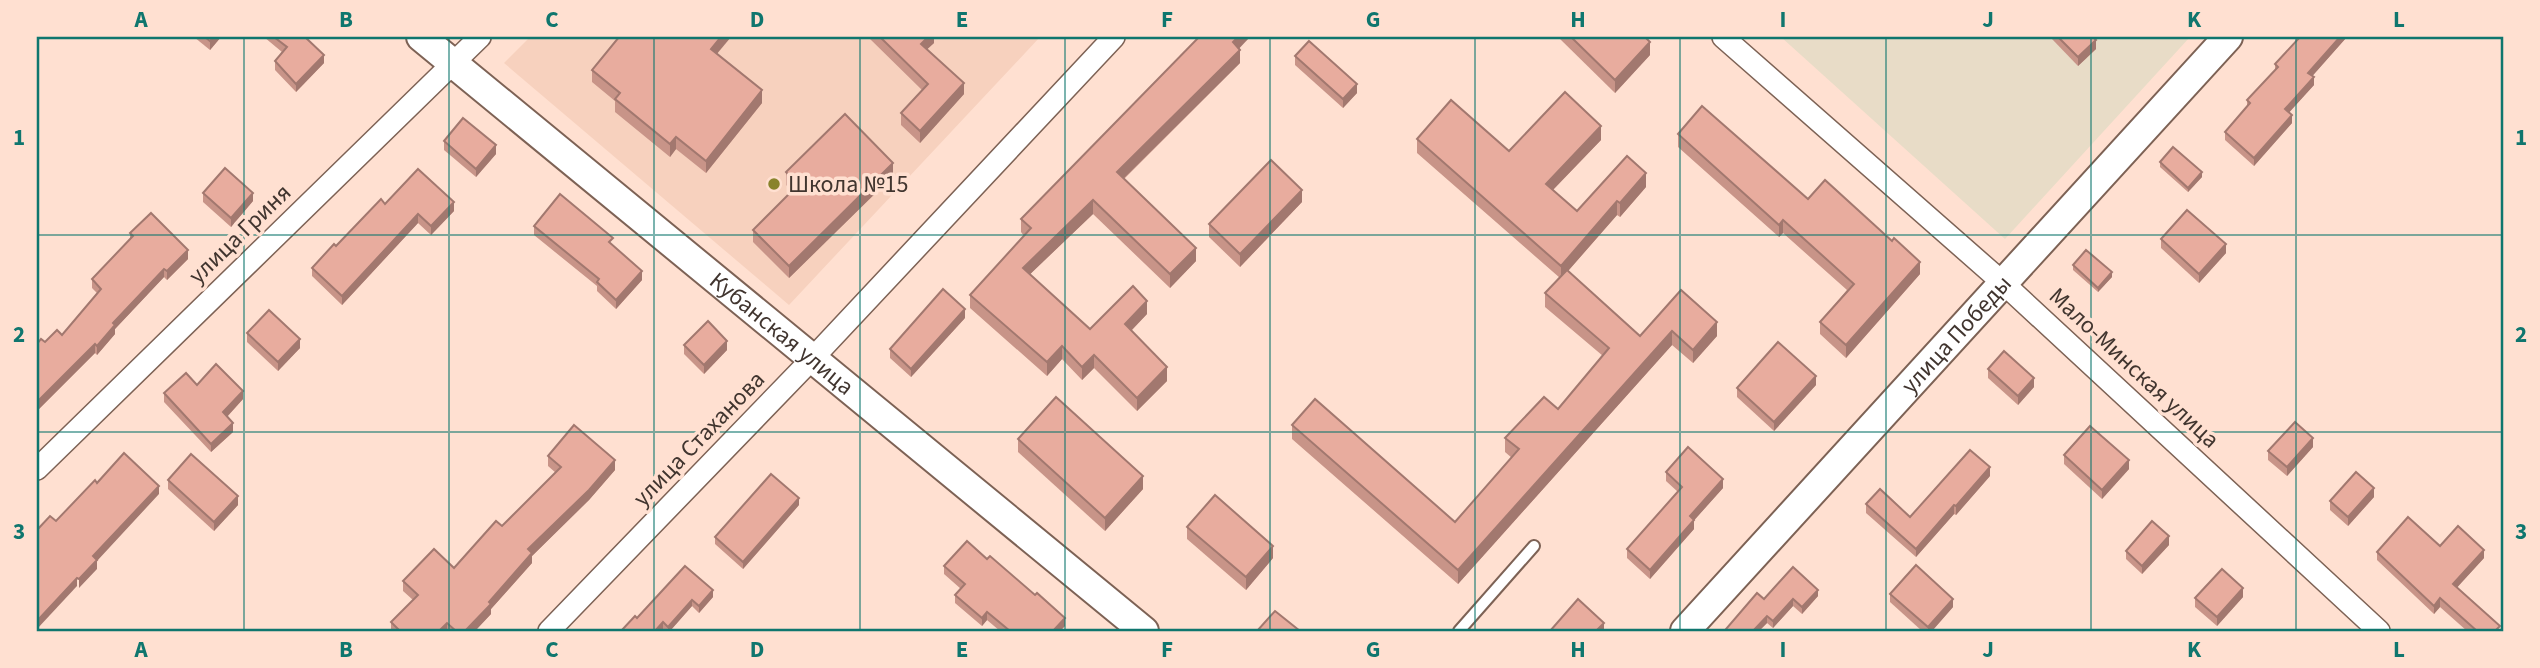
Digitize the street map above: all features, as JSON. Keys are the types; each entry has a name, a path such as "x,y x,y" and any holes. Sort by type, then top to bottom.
{"street":[{"name":"Кубанская улица","path":"421,37 1144,631"},
{"name":"улица Гриня","path":"37,469 480,37"},
{"name":"улица Стаханова","path":"549,631 813,359 1114,37"},
{"name":"Мало-Минская улица","path":"1723,37 2002,282 2379,631"},
{"name":"улица Победы","path":"1685,631 2228,37"}],"lane":[{"path":"1459,631 1534,546"}],"shaded area":[{"name":"Школа №15","path":"530,37 1040,37 789,305 504,63"},
{"path":"1781,37 2190,37 2005,239"}],"building":[{"path":"274,37 305,37 324,55 296,84 275,61 287,47"},
{"path":"619,37 721,37 711,49 762,90 706,161 676,137 670,144 615,99 620,93 592,70"},
{"path":"880,37 928,37 921,44 964,83 920,131 901,113 928,84"},
{"path":"1199,37 1238,37 1233,42 1240,50 1117,172 1196,248 1170,274 1093,200 1023,268 1090,329 1133,286 1147,301 1125,324 1167,367 1137,398 1094,355 1082,367 1062,346 1047,362 970,295 1031,228 1021,219"},
{"path":"1571,37 1645,37 1650,42 1615,80"},
{"path":"2058,37 2093,37 2096,40 2078,57"},
{"path":"2300,37 2340,37 2308,73 2314,77 2285,109 2292,115 2254,158 2225,132 2250,103 2247,100 2278,67 2275,64"},
{"path":"1309,41 1357,84 1343,99 1295,56"},
{"path":"1565,92 1601,126 1546,184 1577,211 1627,156 1646,173 1620,203 1617,201 1561,266 1417,139 1451,100 1509,151"},
{"path":"1702,106 1808,199 1825,180 1892,241 1894,238 1920,262 1846,345 1820,322 1854,284 1783,220 1779,225 1678,134"},
{"path":"845,114 893,163 789,266 753,230 798,185 786,172"},
{"path":"463,118 496,145 476,169 444,141"},
{"path":"2173,147 2202,172 2188,188 2160,162"},
{"path":"1271,160 1302,190 1240,254 1209,224"},
{"path":"225,168 253,193 231,218 203,193"},
{"path":"418,169 454,202 431,226 418,214 342,296 312,268 381,199 385,204"},
{"path":"560,194 613,238 609,242 642,271 616,300 597,282 599,279 534,226"},
{"path":"2187,210 2226,244 2199,274 2161,239"},
{"path":"151,213 188,250 167,271 164,269 113,323 115,325 97,346 95,344 37,402 37,344 41,339 45,342 57,330 62,335 101,289 92,279 133,236 130,233"},
{"path":"2086,250 2112,272 2098,288 2073,265"},
{"path":"1567,270 1640,336 1681,290 1717,322 1693,350 1672,331 1458,570 1292,425 1315,399 1455,522 1519,449 1505,438 1544,397 1558,409 1609,348 1545,293"},
{"path":"943,289 965,309 911,369 890,349"},
{"path":"269,310 300,339 278,362 247,333"},
{"path":"708,321 727,341 704,365 684,345"},
{"path":"1778,342 1816,376 1774,422 1737,388"},
{"path":"2004,351 2034,378 2018,396 1988,369"},
{"path":"216,364 243,391 223,412 233,423 211,444 164,393 186,373 197,385"},
{"path":"1056,397 1143,476 1105,518 1018,439"},
{"path":"2295,422 2313,438 2287,467 2268,451"},
{"path":"574,425 615,460 589,490 528,549 532,553 489,602 491,604 465,631 456,631 447,623 439,631 400,631 391,622 418,595 403,581 434,549 454,568 496,521 502,526 561,467 548,456"},
{"path":"2090,426 2129,460 2102,490 2064,455"},
{"path":"1688,447 1723,479 1690,516 1694,520 1650,570 1627,549 1682,487 1666,472"},
{"path":"1970,450 1990,467 1916,549 1866,504 1880,489 1910,517"},
{"path":"124,453 159,486 93,556 97,560 37,621 37,530 50,516 56,521 95,480 97,483"},
{"path":"191,454 238,496 214,522 168,480"},
{"path":"2356,472 2374,488 2348,517 2330,501"},
{"path":"771,474 799,498 743,562 715,537"},
{"path":"1215,495 1273,546 1246,577 1187,527"},
{"path":"2408,517 2440,546 2458,526 2484,550 2453,584 2500,626 2495,631 2477,631 2440,598 2434,606 2377,552"},
{"path":"2152,521 2169,536 2142,566 2126,551"},
{"path":"967,541 987,559 990,556 1065,618 1053,631 1010,631 987,612 982,618 955,595 965,584 944,566"},
{"path":"1916,565 1953,599 1928,627 1890,594"},
{"path":"685,566 713,590 699,606 692,600 668,627 663,622 655,631 621,631 635,616 637,618"},
{"path":"1793,567 1818,590 1802,607 1793,599 1773,621 1767,616 1753,631 1726,629 1757,593 1764,599"},
{"path":"2222,569 2243,588 2217,617 2195,598"},
{"path":"1578,599 1604,623 1596,631 1550,631"},
{"path":"1275,611 1300,631 1257,631"}],"place":[{"name":"Школа №15","path":"774,184"}]}
